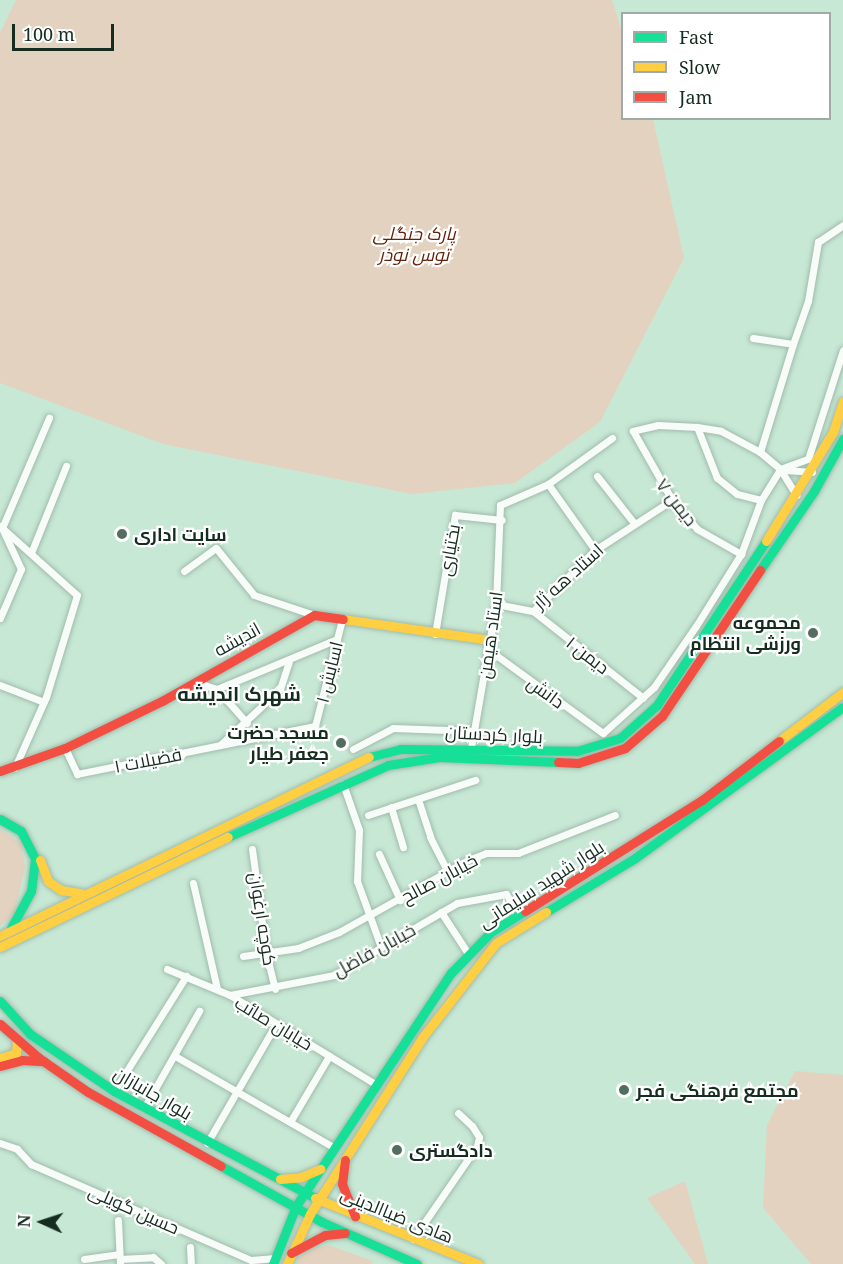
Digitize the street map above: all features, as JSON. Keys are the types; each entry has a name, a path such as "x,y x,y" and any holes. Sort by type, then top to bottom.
{"main road":[{"name":"بلوار کردستان","path":"0,936 112,878 358,760 400,749 471,748 548,754 577,752 620,738 642,723 812,472 833,432 843,402"},
{"name":"بلوار کردستان","path":"0,947 343,784 405,761 470,759 578,763 616,752 646,733 662,716 808,501 843,439"},
{"path":"314,615 490,640"},
{"name":"اندیشه","path":"0,770 15,767 65,748 195,682 314,615"},
{"name":"بلوار شهید سلیمانی","path":"274,1261 296,1206 320,1169 451,973 491,933 702,800 843,692"},
{"name":"بلوار شهید سلیمانی","path":"287,1264 310,1214 345,1160 466,976 496,943 635,858 843,707"},
{"path":"470,759 471,748"},
{"path":"742,769 749,777"},
{"path":"0,814 14,819 32,836 41,870 48,881 72,894 84,893"},
{"name":"بلوار کردستان","path":"0,819 21,831 36,859 25,908 18,921 0,936"},
{"path":"112,878 118,889"},
{"path":"564,887 563,895 570,897"},
{"path":"549,896 555,899 555,906"},
{"name":"بلوار جانبازان","path":"0,1001 30,1034 114,1091 207,1143 305,1193"},
{"name":"بلوار جانبازان","path":"0,1024 44,1061 88,1092 296,1206"},
{"path":"0,1058 16,1053 17,1040"},
{"path":"0,1066 22,1060 44,1061"},
{"path":"345,1160 342,1184 355,1216"},
{"path":"280,1179 301,1177 320,1169"},
{"name":"هادی ضیاالدینی","path":"305,1193 355,1216 478,1264"},
{"name":"هادی ضیاالدینی","path":"296,1206 345,1233 417,1264"},
{"path":"291,1253 325,1235 345,1233"}],"street":[{"path":"760,452 808,301 818,242 843,225"},
{"path":"753,338 793,344"},
{"path":"643,698 741,554 761,500 780,469 808,459 816,445 843,350"},
{"path":"0,618 21,569 1,527 49,418"},
{"name":"دیمن ۷","path":"697,427 658,425 633,431 672,500 697,529 741,554"},
{"path":"697,427 721,431 760,452 780,469 796,495"},
{"path":"697,427 717,478 737,494 761,500"},
{"path":"502,520 500,506 548,484 612,438"},
{"path":"31,553 66,466"},
{"path":"780,469 812,472"},
{"path":"597,476 634,523"},
{"path":"548,484 595,550"},
{"name":"استاد هه ژار","path":"496,604 533,611 595,550 672,500"},
{"name":"بختیاری","path":"435,634 455,515 502,520"},
{"name":"استاد هیمن","path":"471,748 496,604 502,520"},
{"path":"1,527 77,595 44,702 15,767"},
{"path":"184,571 216,548 254,595 314,615"},
{"name":"دیمن ۱","path":"533,611 643,698"},
{"name":"اسایش ۱","path":"315,726 342,619"},
{"path":"218,689 289,662 337,639"},
{"name":"دانش","path":"489,650 603,733 643,698"},
{"name":"فضیلات ۱","path":"218,746 247,723 280,689 289,662"},
{"path":"195,682 218,689 247,723"},
{"path":"0,686 44,702"},
{"name":"فضیلات ۱","path":"65,748 77,774 315,726"},
{"path":"353,749 393,728 475,731"},
{"path":"368,815 475,780"},
{"path":"343,784 358,830 357,881 381,947"},
{"path":"418,799 430,837 448,872"},
{"path":"391,807 403,847"},
{"name":"خیابان صالح","path":"243,956 298,948 368,916 486,853 518,853 615,815"},
{"name":"کوچه ارغوان","path":"252,849 266,953 275,988"},
{"path":"379,854 399,900"},
{"path":"192,883 217,989"},
{"name":"خیابان فاضل","path":"230,996 334,975 457,903 506,894 511,902"},
{"path":"441,912 469,955"},
{"name":"خیابان صائب","path":"168,969 230,996 377,1085"},
{"path":"114,1091 186,976"},
{"path":"144,1108 199,1011"},
{"path":"207,1143 276,1024"},
{"path":"175,1056 335,1148"},
{"path":"290,1122 329,1056"},
{"path":"413,1239 477,1146 479,1137 472,1125 458,1113"},
{"name":"حسین گویلی","path":"0,1143 17,1149 31,1164 251,1260 274,1261"},
{"path":"118,1220 120,1259"},
{"path":"190,1246 191,1264"},
{"path":"84,1258 153,1257 161,1264"}],"green space":[{"name":"پارک جنگلی توس نوذر","path":"16,0 612,0 621,28 621,120 653,120 684,258 600,422 515,483 412,494 163,444 0,383 0,33"},
{"path":"0,829 21,843 25,868 14,914 0,926"},
{"path":"795,1071 843,1075 843,1264 811,1264 763,1208 767,1125"},
{"path":"685,1181 708,1264 695,1264 647,1198"},
{"path":"328,1245 373,1261 372,1264 297,1264 299,1257 311,1249"}],"traffic: fast":[{"path":"760,570 814,491 843,439"},
{"path":"369,757 400,749 577,751 620,738 657,705 766,541"},
{"path":"546,912 635,858 843,707"},
{"path":"228,837 388,765 439,757 558,762"},
{"path":"0,819 21,831 35,859 31,891 11,928"},
{"path":"273,1264 296,1206 451,973 491,932 525,911"},
{"path":"0,1001 30,1034 114,1091 315,1198"},
{"path":"221,1166 322,1222 417,1264"}],"traffic: slow":[{"path":"766,541 833,432 843,402"},
{"path":"343,619 490,640"},
{"path":"779,741 843,692"},
{"path":"0,936 369,757"},
{"path":"0,947 228,837"},
{"path":"40,860 48,881 61,890 81,893"},
{"path":"287,1264 310,1214 422,1038 496,943 546,912"},
{"path":"0,1058 16,1053 17,1040"},
{"path":"280,1179 301,1177 320,1169"},
{"path":"315,1198 478,1264"}],"traffic: jam":[{"path":"558,762 578,763 625,748 662,716 760,570"},
{"path":"0,771 65,748 162,701 314,615 343,619"},
{"path":"525,911 702,800 779,741"},
{"path":"0,1024 39,1058 88,1092 221,1166"},
{"path":"0,1066 22,1060 44,1061"},
{"path":"345,1160 342,1184 355,1217"},
{"path":"291,1253 325,1235 345,1233"}],"place":[{"name":"سایت اداری","path":"122,534"},
{"name":"مجموعه ورزشی انتظام","path":"813,633"},
{"name":"مسجد حضرت جعفر طیار","path":"341,743"},
{"name":"مجتمع فرهنگی فجر","path":"624,1090"},
{"name":"دادگستری","path":"397,1150"}],"district":[{"name":"شهرک اندیشه","path":"239,693"}]}
